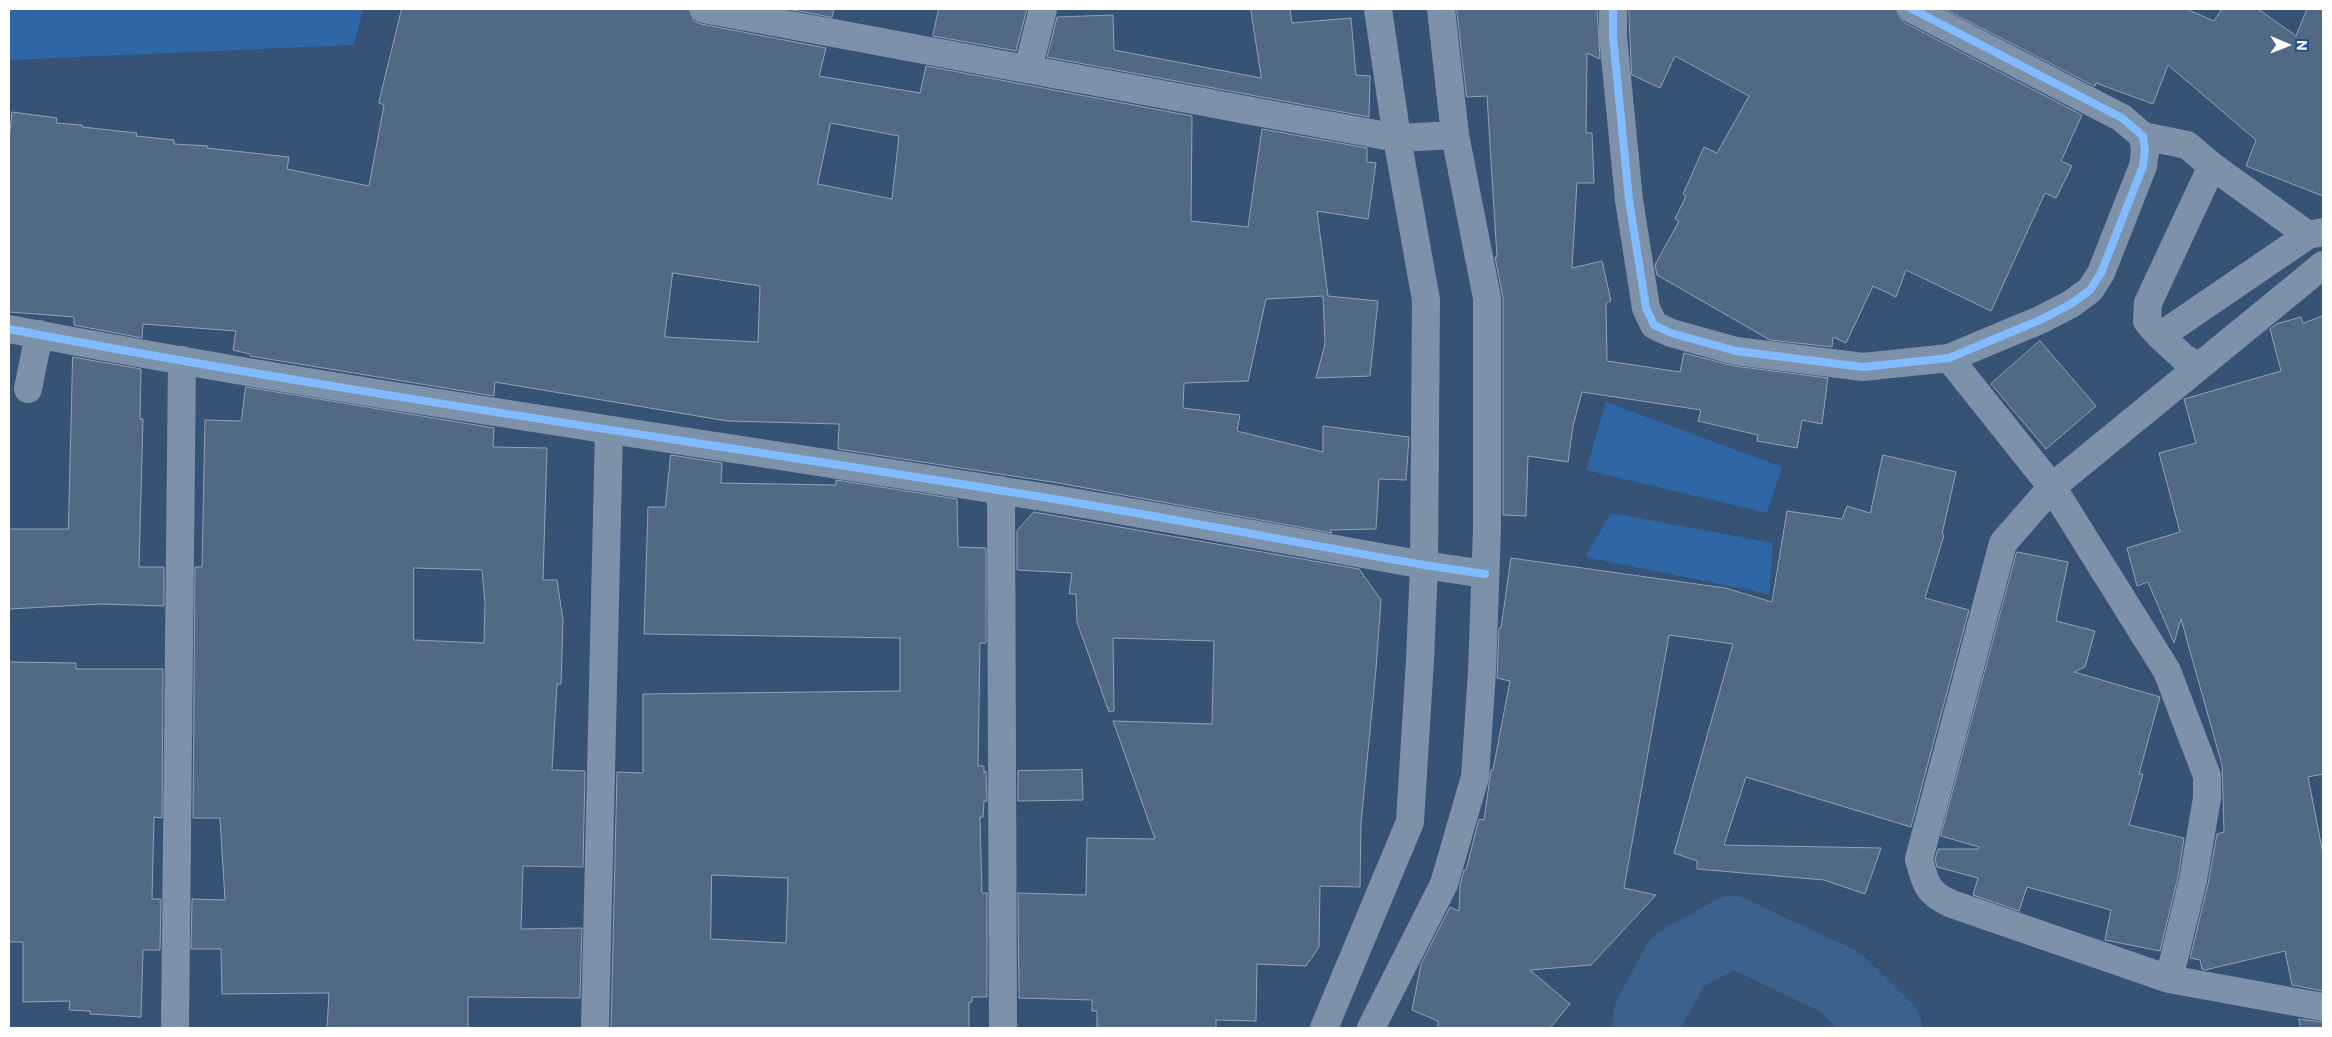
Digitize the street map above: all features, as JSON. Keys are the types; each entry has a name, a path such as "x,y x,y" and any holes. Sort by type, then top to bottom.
{"street":[{"path":"704,9 1397,138 1455,135"},
{"path":"1028,69 1043,9"},
{"path":"1324,1028 1410,822 1424,565 1426,300 1397,138 1378,9"},
{"path":"1370,1028 1444,884 1475,777 1482,672 1487,529 1487,298 1455,135 1440,9"},
{"path":"1613,9 1613,36 1629,200 1646,308 1654,325 1671,333 1736,351 1863,367 1949,358 2040,320 2071,304 2090,290 2101,273 2144,166 2143,136"},
{"path":"1912,9 2122,118 2143,136 2187,145 2212,166 2315,233 2160,336"},
{"path":"2199,366 2184,358 2147,321 2148,303 2212,166"},
{"path":"2323,265 2052,486 2003,543 1919,859 1923,876 1930,890 1940,899 1952,904 2169,979 2323,1006"},
{"path":"9,329 182,360 609,430 1001,490 1424,565 1485,574"},
{"path":"28,389 39,334"},
{"path":"1949,358 2052,486 2166,671 2207,776 2207,798 2194,880 2169,979"},
{"path":"175,1028 182,360"},
{"path":"595,1028 609,430"},
{"path":"1001,490 1002,1028"}],"shaded area":[{"path":"9,9 363,9 354,45 9,60"},
{"path":"1606,402 1782,467 1767,513 1586,470"},
{"path":"1611,513 1773,543 1769,594 1585,557"}],"building":[{"path":"402,9 689,9 694,21 701,24 826,48 819,76 920,93 926,66 1192,116 1191,221 1248,227 1262,129 1367,148 1367,162 1376,163 1368,219 1317,211 1328,296 1378,301 1370,376 1316,378 1325,344 1323,296 1266,299 1248,381 1184,383 1183,408 1240,415 1237,431 1323,452 1323,426 1409,437 1406,480 1379,479 1376,529 1330,530 1332,533 1058,483 838,449 839,424 727,421 495,382 494,396 250,356 250,354 233,350 236,331 143,324 142,338 74,325 74,317 9,312 9,141 12,112 57,118 56,123 82,125 82,127 137,133 136,136 174,140 174,144 208,146 207,148 289,157 287,169 369,186 384,105 379,103","holes":["831,123 899,136 892,199 818,184","673,273 760,286 758,342 665,337"]},
{"path":"788,9 834,9 832,17"},
{"path":"939,9 1027,9 1016,51 933,36"},
{"path":"1251,9 1290,9 1292,23 1351,18 1356,75 1370,76 1369,117 1047,57 1057,17 1113,15 1114,50 1261,78"},
{"path":"1457,9 1597,9 1600,59 1587,53 1586,133 1592,133 1594,183 1577,183 1572,268 1602,261 1611,301 1606,303 1607,361 1680,372 1684,353 1734,366 1828,378 1822,424 1802,420 1797,448 1757,441 1758,435 1698,421 1701,410 1582,392 1573,426 1568,462 1528,456 1526,516 1503,515 1503,298 1495,257 1497,257 1487,96 1467,97"},
{"path":"1629,9 1897,9 1899,17 1905,23 2082,115 2061,161 2072,166 2056,198 2045,193 1991,311 1906,270 1896,297 1873,286 1846,343 1833,337 1832,347 1770,340 1657,275 1655,265 1679,221 1675,219 1686,196 1683,194 1704,147 1717,153 1749,96 1675,56 1660,88 1632,75"},
{"path":"1945,9 2186,9 2214,21 2222,9 2258,9 2296,36 2307,9 2323,9 2323,196 2246,166 2256,140 2168,65 2153,104 2096,83 2095,86"},
{"path":"2323,316 2323,774 2308,777 2323,854 2323,991 2292,985 2285,951 2205,970 2202,969 2200,960 2190,958 2208,884 2217,834 2224,832 2222,765 2181,619 2174,643 2148,582 2137,586 2127,548 2180,532 2159,453 2196,443 2184,399 2281,371 2270,329 2276,324 2301,317 2303,323"},
{"path":"2040,341 2096,406 2046,449 1991,384"},
{"path":"73,357 141,369 140,419 143,419 139,567 164,567 164,606 101,604 9,609 9,529 68,529"},
{"path":"246,387 494,428 493,447 547,448 543,580 557,580 563,620 561,684 557,684 552,770 585,771 583,867 523,866 521,929 582,928 580,998 468,997 468,1028 327,1028 329,993 222,994 221,949 191,949 192,899 225,900 220,818 193,818 195,567 202,567 205,420 241,421","holes":["414,568 482,570 485,604 484,643 414,640"]},
{"path":"671,455 722,463 721,483 836,485 836,480 957,499 958,547 986,548 986,643 980,643 978,766 984,766 984,772 986,771 987,801 984,801 983,817 980,817 982,893 987,893 987,997 972,997 972,1002 969,1002 969,1028 611,1028 617,772 643,773 643,694 900,691 900,638 644,634 648,507 665,507","holes":["712,875 788,878 786,943 711,939"]},
{"path":"1883,455 1956,472 1942,534 1944,535 1925,598 1969,610 1911,827 1746,777 1724,845 1881,848 1865,894 1824,880 1697,869 1697,861 1674,853 1733,644 1669,635 1624,888 1656,895 1591,965 1530,970 1570,1004 1550,1028 1438,1028 1438,1021 1412,1010 1421,964 1450,907 1459,911 1460,885 1464,870 1466,870 1479,819 1484,820 1491,770 1493,770 1510,681 1497,678 1499,628 1501,628 1511,558 1725,588 1772,602 1787,511 1842,519 1847,506 1870,513"},
{"path":"1034,512 1359,569 1381,600 1361,823 1360,887 1320,886 1319,947 1306,966 1257,964 1256,1021 1216,1020 1216,1028 1097,1028 1097,1011 1092,1011 1092,1000 1019,998 1018,893 1086,895 1087,838 1155,839 1113,721 1212,724 1214,641 1113,638 1114,711 1109,712 1077,622 1076,594 1069,594 1072,573 1017,570 1017,531"},
{"path":"2017,552 2068,562 2056,621 2095,631 2085,667 2074,672 2160,697 2139,774 2143,774 2129,825 2184,838 2178,877 2160,951 2105,940 2111,910 2027,887 2019,911 1973,895 1978,878 1937,867 1935,859 1938,849 1978,849 1979,847 1941,836"},
{"path":"9,662 76,663 76,669 163,669 162,818 154,817 152,899 161,899 160,950 143,950 141,1017 90,1014 90,1011 69,1010 70,1001 23,1002 23,942 9,942"},
{"path":"1082,770 1083,800 1018,801 1018,771"},
{"path":"2299,1019 2323,1022 2323,1028 2301,1028"}],"waterway":[{"path":"1647,1028 1649,1013 1678,961 1732,931 1840,982 1887,1028"}],"cycle path":[{"path":"1613,9 1613,36 1629,200 1646,308 1654,325 1671,333 1736,351 1863,367 1949,358 2040,320 2071,304 2090,290 2101,273 2143,166 2145,151 2143,136 2122,118 1912,9"},
{"path":"9,329 379,394 874,470 1485,574"}]}
